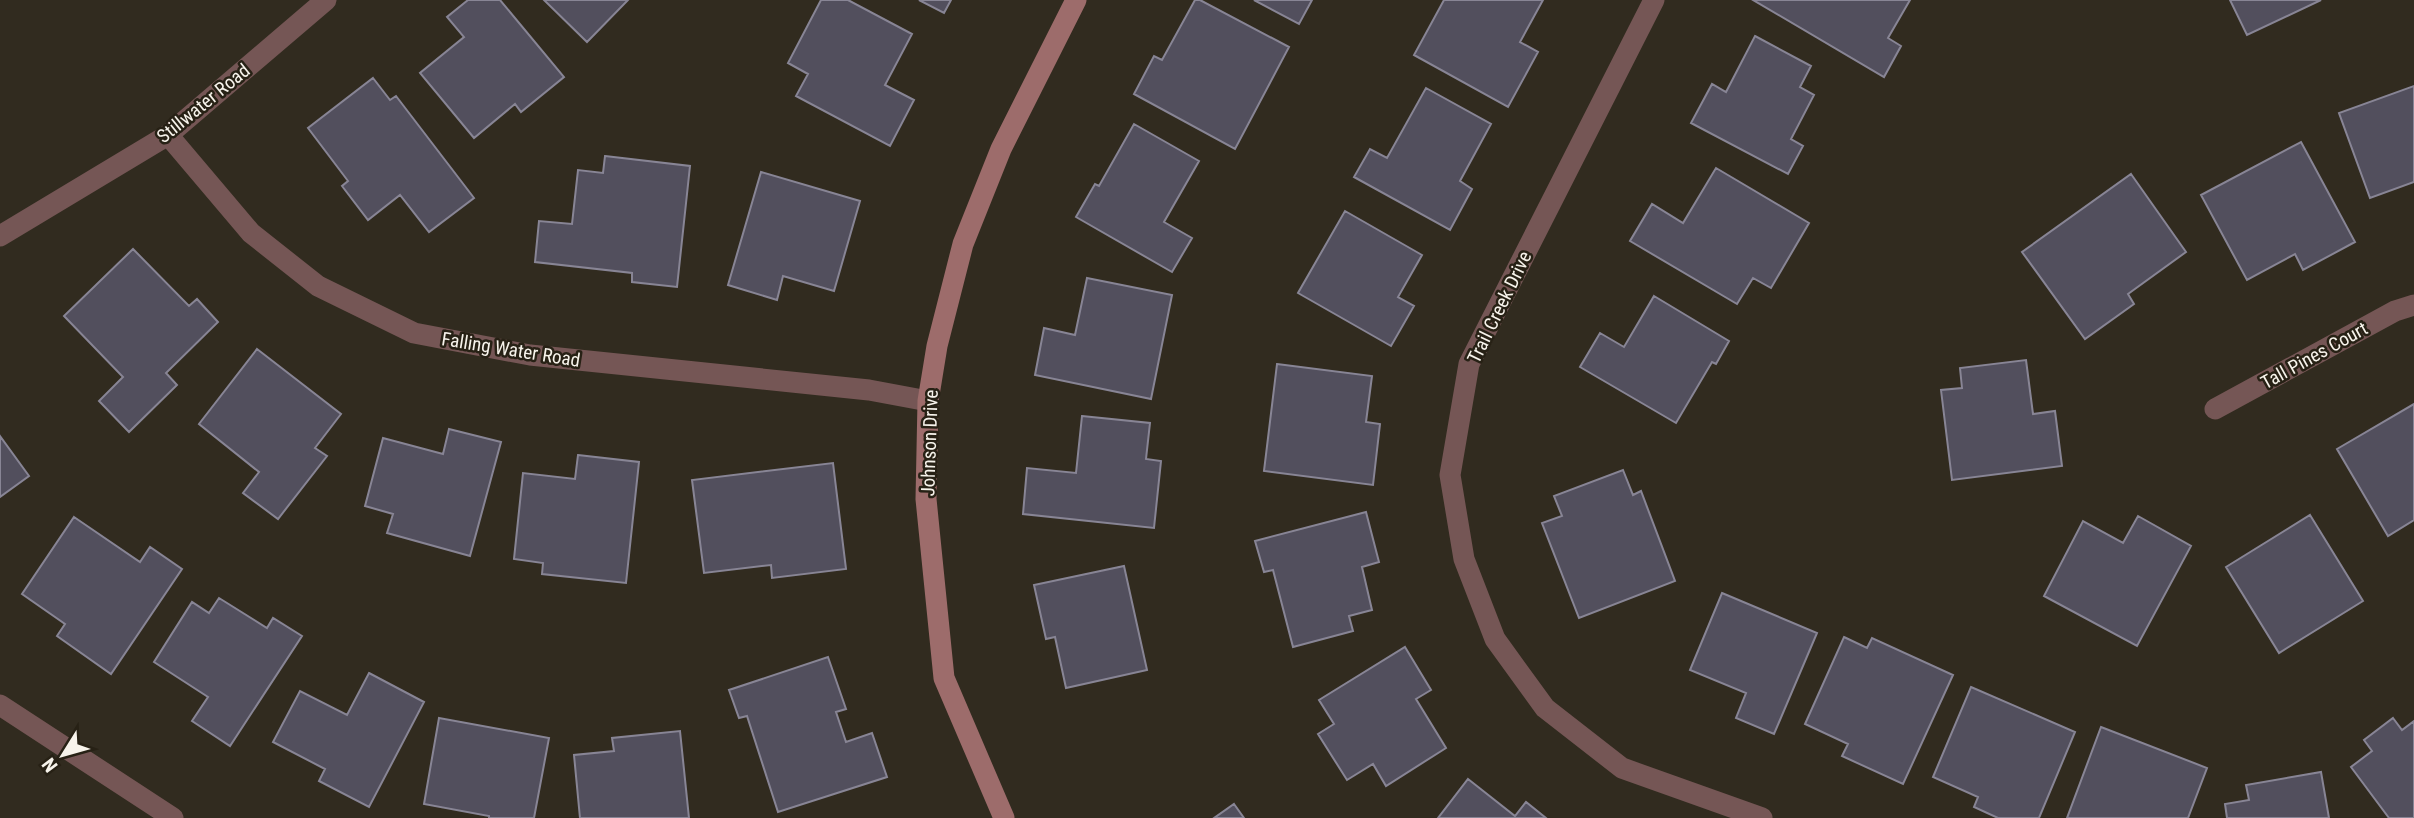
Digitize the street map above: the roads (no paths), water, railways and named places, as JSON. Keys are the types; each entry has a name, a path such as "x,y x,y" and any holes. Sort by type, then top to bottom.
{"street":[{"name":"Stillwater Road","path":"0,236 168,135 326,0"},
{"name":"Johnson Drive","path":"1004,818 944,678 926,499 928,401 937,346 963,244 1001,149 1076,0"},
{"name":"Trail Creek Drive","path":"1654,0 1469,364 1450,475 1464,559 1495,639 1545,708 1622,768 1762,818"},
{"name":"Falling Water Road","path":"168,135 251,233 318,286 414,333 530,355 869,390 928,401"},
{"name":"Tall Pines Court","path":"2215,409 2395,311 2414,304"},
{"path":"0,705 173,818"}]}
